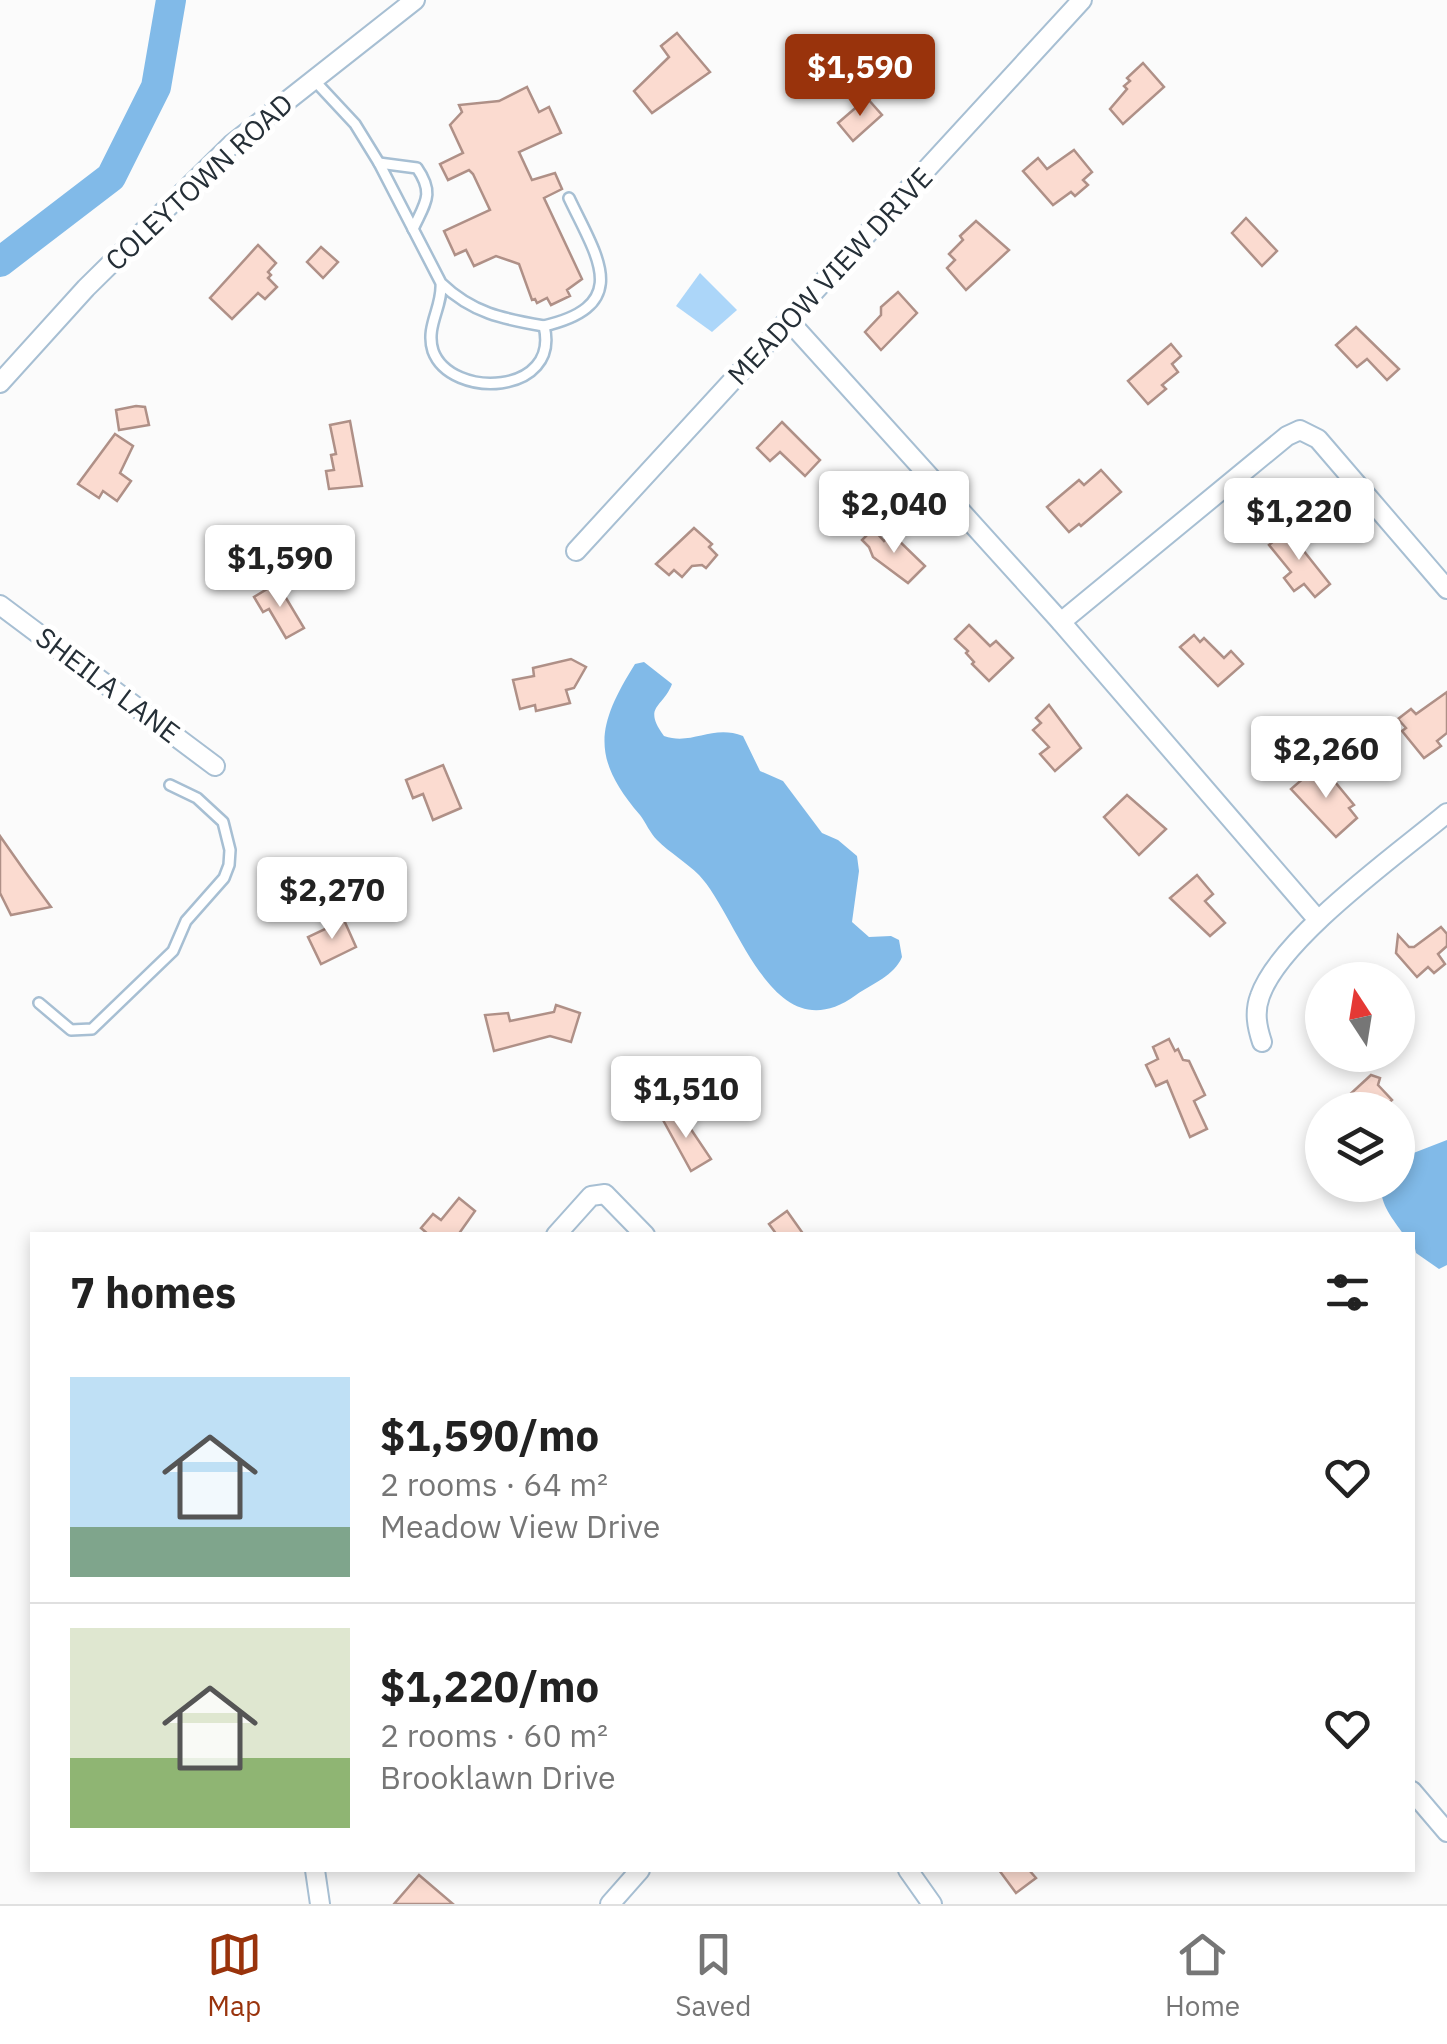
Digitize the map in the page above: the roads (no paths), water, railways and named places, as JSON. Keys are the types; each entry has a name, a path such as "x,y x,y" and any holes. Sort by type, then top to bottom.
{"street":[{"name":"COLEYTOWN ROAD","path":"0,383 86,288 232,145 415,0"},
{"name":"MEADOW VIEW DRIVE","path":"576,551 1082,0"},
{"path":"789,321 1062,622 1318,920"},
{"path":"1062,622 1287,436 1300,430 1318,438 1447,589"},
{"name":"SHEILA LANE","path":"0,605 215,766"},
{"path":"1262,1042 1256,1014 1266,984 1318,920 1447,813"},
{"path":"559,1232 598,1193 605,1194 642,1232"},
{"path":"1415,1795 1447,1832"},
{"path":"315,1872 320,1904"},
{"path":"610,1904 638,1872"},
{"path":"909,1872 932,1904"}],"lane":[{"path":"314,78 354,124 441,283 457,298 489,316 544,326 580,315 597,296 601,282 596,255 569,198"},
{"path":"378,163 417,168 428,182 428,196 413,229"},
{"path":"441,283 440,305 430,328 433,350 446,368 459,376 502,383 527,374 538,366 546,350 544,326"},
{"path":"39,1003 71,1030 92,1029 173,951 186,921 224,878 230,850 223,822 198,798 170,786"}],"waterway":[{"path":"0,262 111,177 156,87 171,0"}]}
